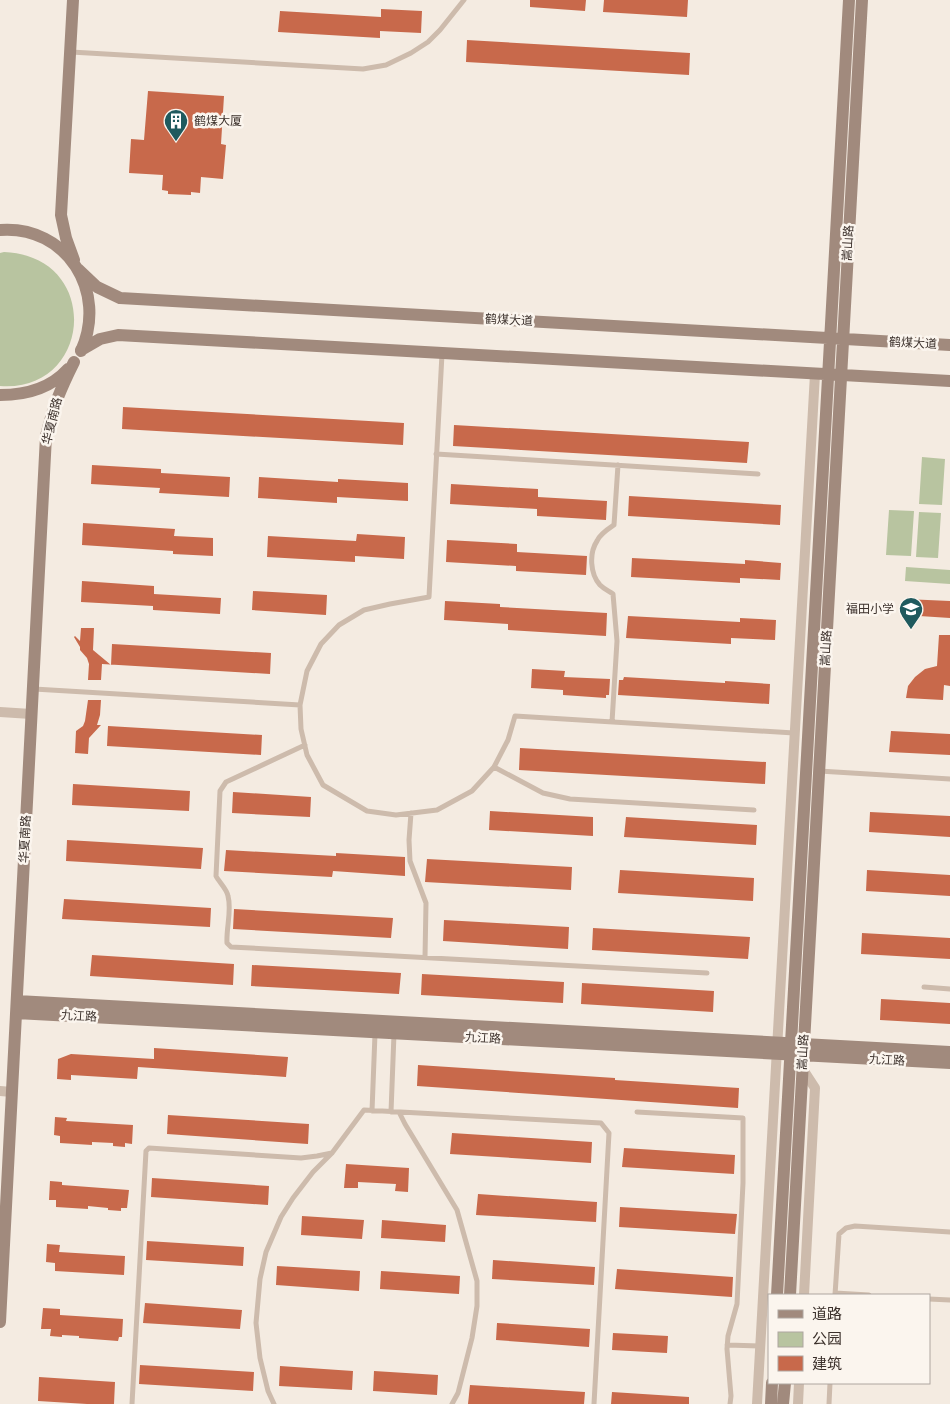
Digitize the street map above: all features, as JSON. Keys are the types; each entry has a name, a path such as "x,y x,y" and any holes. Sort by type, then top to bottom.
{"street":[{"path":"73,0 61,215 66,238 77,268"},
{"name":"嵩山路","path":"790,1294 798,1053 837,338 849,0"},
{"name":"嵩山路","path":"837,338 862,0"},
{"name":"鹤煤大道","path":"0,230 15,230 40,236 61,250 97,287 120,298 950,345"},
{"name":"鹤煤大道","path":"0,395 21,394 41,388 59,377 74,362 82,350 90,323 90,309 84,281 77,268"},
{"name":"鹤煤大道","path":"82,350 100,339 118,335 950,381"},
{"name":"华夏南路","path":"0,1322 6,1092 16,1007 46,436 59,391 74,362"},
{"path":"757,1404 815,374"},
{"name":"嵩山路","path":"777,1294 798,1053 819,771 835,375"},
{"path":"0,712 31,714"},
{"name":"九江路","path":"16,1007 375,1032 777,1048"},
{"name":"九江路","path":"16,1007 777,1048 798,1053 950,1064"},
{"name":"九江路","path":"798,1053 950,1052"},
{"path":"798,1053 815,1088 804,1294"},
{"path":"771,1404 772,1384"},
{"path":"784,1404 785,1384"},
{"path":"798,1404 799,1384"}],"lane":[{"path":"70,52 363,69 386,65 428,42 464,0"},
{"path":"442,353 429,598 364,610 339,624 321,644 307,671 300,705 301,729 307,755 324,785 367,810 396,815 437,810 472,791 494,767 508,740 515,716 795,733"},
{"path":"436,454 758,474"},
{"path":"612,722 617,641 613,594 601,586 595,577 592,565 593,551 597,540 606,530 614,526 618,466"},
{"path":"33,689 300,705"},
{"path":"305,745 226,782 220,791 216,876 228,894 227,943 231,946 707,973"},
{"path":"494,767 542,793 570,799 754,810"},
{"path":"819,771 950,779"},
{"path":"411,813 408,840 410,861 426,902 425,957"},
{"path":"924,987 950,989"},
{"path":"372,1111 375,1032"},
{"path":"391,1112 394,1033"},
{"path":"274,1404 268,1391 260,1358 256,1323 260,1279 266,1252 281,1217 293,1198 313,1172 332,1153 364,1110 601,1123 606,1128 609,1133 594,1404"},
{"path":"399,1112 457,1210 478,1281 477,1306 472,1338 458,1393 452,1404"},
{"path":"638,1112 743,1118 743,1184 738,1294 728,1336 730,1404"},
{"path":"132,1404 146,1151 149,1148 301,1158 332,1153"},
{"path":"835,1294 839,1234 846,1228 855,1226 950,1232"},
{"path":"930,1299 950,1300"},
{"path":"728,1345 760,1346"},
{"path":"829,1404 830,1384"}],"green space":[{"path":"4,252 36,259 58,276 71,298 74,323 68,348 54,369 31,382 0,386 0,253"},
{"path":"922,457 945,459 942,505 919,504"},
{"path":"889,510 914,511 911,556 886,555"},
{"path":"919,512 941,513 938,558 916,557"},
{"path":"906,567 950,570 950,584 905,581"}],"building":[{"path":"530,0 586,0 585,11 530,7"},
{"path":"604,0 688,0 687,17 603,12"},
{"path":"381,9 422,11 421,33 380,31 380,38 278,32 280,11 381,17"},
{"path":"467,40 690,53 689,75 466,62"},
{"name":"鹤煤大厦","path":"148,91 224,96 221,144 226,145 223,179 201,177 200,193 191,192 191,195 168,194 168,191 162,190 163,175 129,173 131,139 144,140"},
{"path":"123,407 404,423 403,445 122,429"},
{"path":"454,425 749,442 747,463 453,446"},
{"path":"92,465 161,469 161,473 230,477 229,497 159,493 160,488 91,484"},
{"path":"259,477 338,482 338,479 408,483 408,501 337,497 337,503 258,498"},
{"path":"451,484 538,489 538,497 607,501 606,520 537,516 537,509 450,504"},
{"path":"629,496 781,505 780,525 628,516"},
{"path":"83,523 175,529 174,536 213,538 213,556 173,554 173,551 82,545"},
{"path":"357,534 405,537 404,559 355,556 355,562 267,557 268,536 356,541"},
{"path":"447,540 517,544 517,552 587,556 586,575 516,571 516,566 446,562"},
{"path":"632,558 745,564 745,560 781,563 780,580 740,578 740,583 631,577"},
{"path":"82,581 154,586 154,594 221,598 220,614 153,610 153,606 81,602"},
{"path":"253,591 327,595 326,615 252,610"},
{"path":"905,599 950,601 950,618 904,615"},
{"path":"445,601 500,604 500,607 607,613 606,636 508,630 508,624 444,620"},
{"path":"628,616 740,622 740,618 776,620 775,640 731,638 731,644 626,638"},
{"path":"81,628 94,628 93,650 110,664 102,664 101,680 88,680 89,664 74,637 80,641"},
{"path":"939,635 950,635 950,686 944,685 943,700 906,698 908,686 915,677 925,669 937,666"},
{"path":"112,644 271,653 270,674 111,665"},
{"path":"532,669 565,671 564,677 610,679 609,695 606,695 606,698 563,695 563,690 531,688"},
{"path":"624,677 770,684 769,704 618,695 619,680 623,680"},
{"path":"88,700 101,700 97,725 101,725 89,738 88,754 75,753 76,731 83,726 85,721"},
{"path":"108,726 262,735 261,755 107,746"},
{"path":"891,731 950,734 950,755 889,752"},
{"path":"520,748 766,762 765,784 519,770"},
{"path":"73,784 190,791 189,811 72,805"},
{"path":"233,792 311,797 310,817 232,813"},
{"path":"490,811 593,817 593,836 489,830"},
{"path":"870,812 950,816 950,837 869,832"},
{"path":"626,817 757,825 756,845 624,837"},
{"path":"67,840 203,848 201,869 66,861"},
{"path":"226,850 336,856 336,853 405,857 405,876 333,871 332,877 224,871"},
{"path":"427,859 572,867 571,890 425,882"},
{"path":"620,870 754,878 753,901 618,893"},
{"path":"867,870 950,875 950,896 866,891"},
{"path":"64,899 211,908 210,927 62,919"},
{"path":"234,909 393,918 391,938 233,929"},
{"path":"444,920 569,927 568,949 443,941"},
{"path":"593,928 750,937 748,959 592,950"},
{"path":"862,933 950,938 950,959 861,954"},
{"path":"92,955 234,964 233,985 90,976"},
{"path":"252,965 401,973 399,994 251,986"},
{"path":"422,974 564,982 563,1003 421,995"},
{"path":"582,983 714,991 713,1012 581,1004"},
{"path":"881,999 950,1003 950,1024 880,1020"},
{"path":"154,1048 288,1057 286,1077 138,1067 137,1079 71,1075 71,1080 57,1079 58,1059 71,1054 154,1059"},
{"path":"418,1065 739,1088 738,1108 417,1086"},
{"path":"168,1115 309,1124 308,1144 167,1134"},
{"path":"55,1117 67,1118 66,1121 133,1125 132,1144 125,1143 125,1147 113,1146 113,1143 92,1142 92,1145 60,1143 60,1136 54,1135"},
{"path":"452,1133 592,1142 591,1163 450,1154"},
{"path":"624,1148 735,1155 734,1174 622,1167"},
{"path":"346,1164 409,1168 408,1192 395,1191 396,1184 358,1182 358,1188 344,1188"},
{"path":"152,1178 269,1186 268,1205 151,1197"},
{"path":"50,1181 62,1182 62,1185 129,1190 127,1208 121,1208 121,1211 88,1206 88,1209 56,1207 56,1200 49,1200"},
{"path":"478,1194 597,1202 596,1222 476,1215"},
{"path":"620,1207 737,1214 735,1234 619,1227"},
{"path":"302,1216 364,1220 362,1239 301,1235"},
{"path":"382,1220 446,1225 445,1242 381,1238"},
{"path":"147,1241 244,1247 243,1266 146,1260"},
{"path":"47,1244 60,1245 59,1252 125,1256 124,1275 55,1271 55,1263 46,1262"},
{"path":"493,1260 595,1267 594,1285 492,1279"},
{"path":"277,1266 360,1271 359,1291 276,1285"},
{"path":"617,1269 733,1277 732,1297 615,1289"},
{"path":"381,1271 460,1276 459,1294 380,1289"},
{"path":"145,1303 242,1310 240,1329 143,1323"},
{"path":"43,1308 60,1309 60,1315 123,1319 122,1337 119,1337 118,1341 79,1338 79,1336 50,1336 51,1329 41,1329"},
{"path":"497,1323 590,1329 589,1347 496,1340"},
{"path":"613,1333 668,1336 667,1353 612,1350"},
{"path":"140,1365 254,1372 253,1391 139,1384"},
{"path":"280,1366 353,1371 352,1390 279,1386"},
{"path":"374,1371 438,1375 437,1395 373,1391"},
{"path":"39,1377 115,1382 114,1404 38,1401"},
{"path":"470,1385 585,1392 584,1404 468,1404"},
{"path":"612,1392 689,1397 689,1404 611,1404"}],"place":[{"name":"鹤煤大厦","path":"176,142"},
{"name":"福田小学","path":"911,630"}]}
